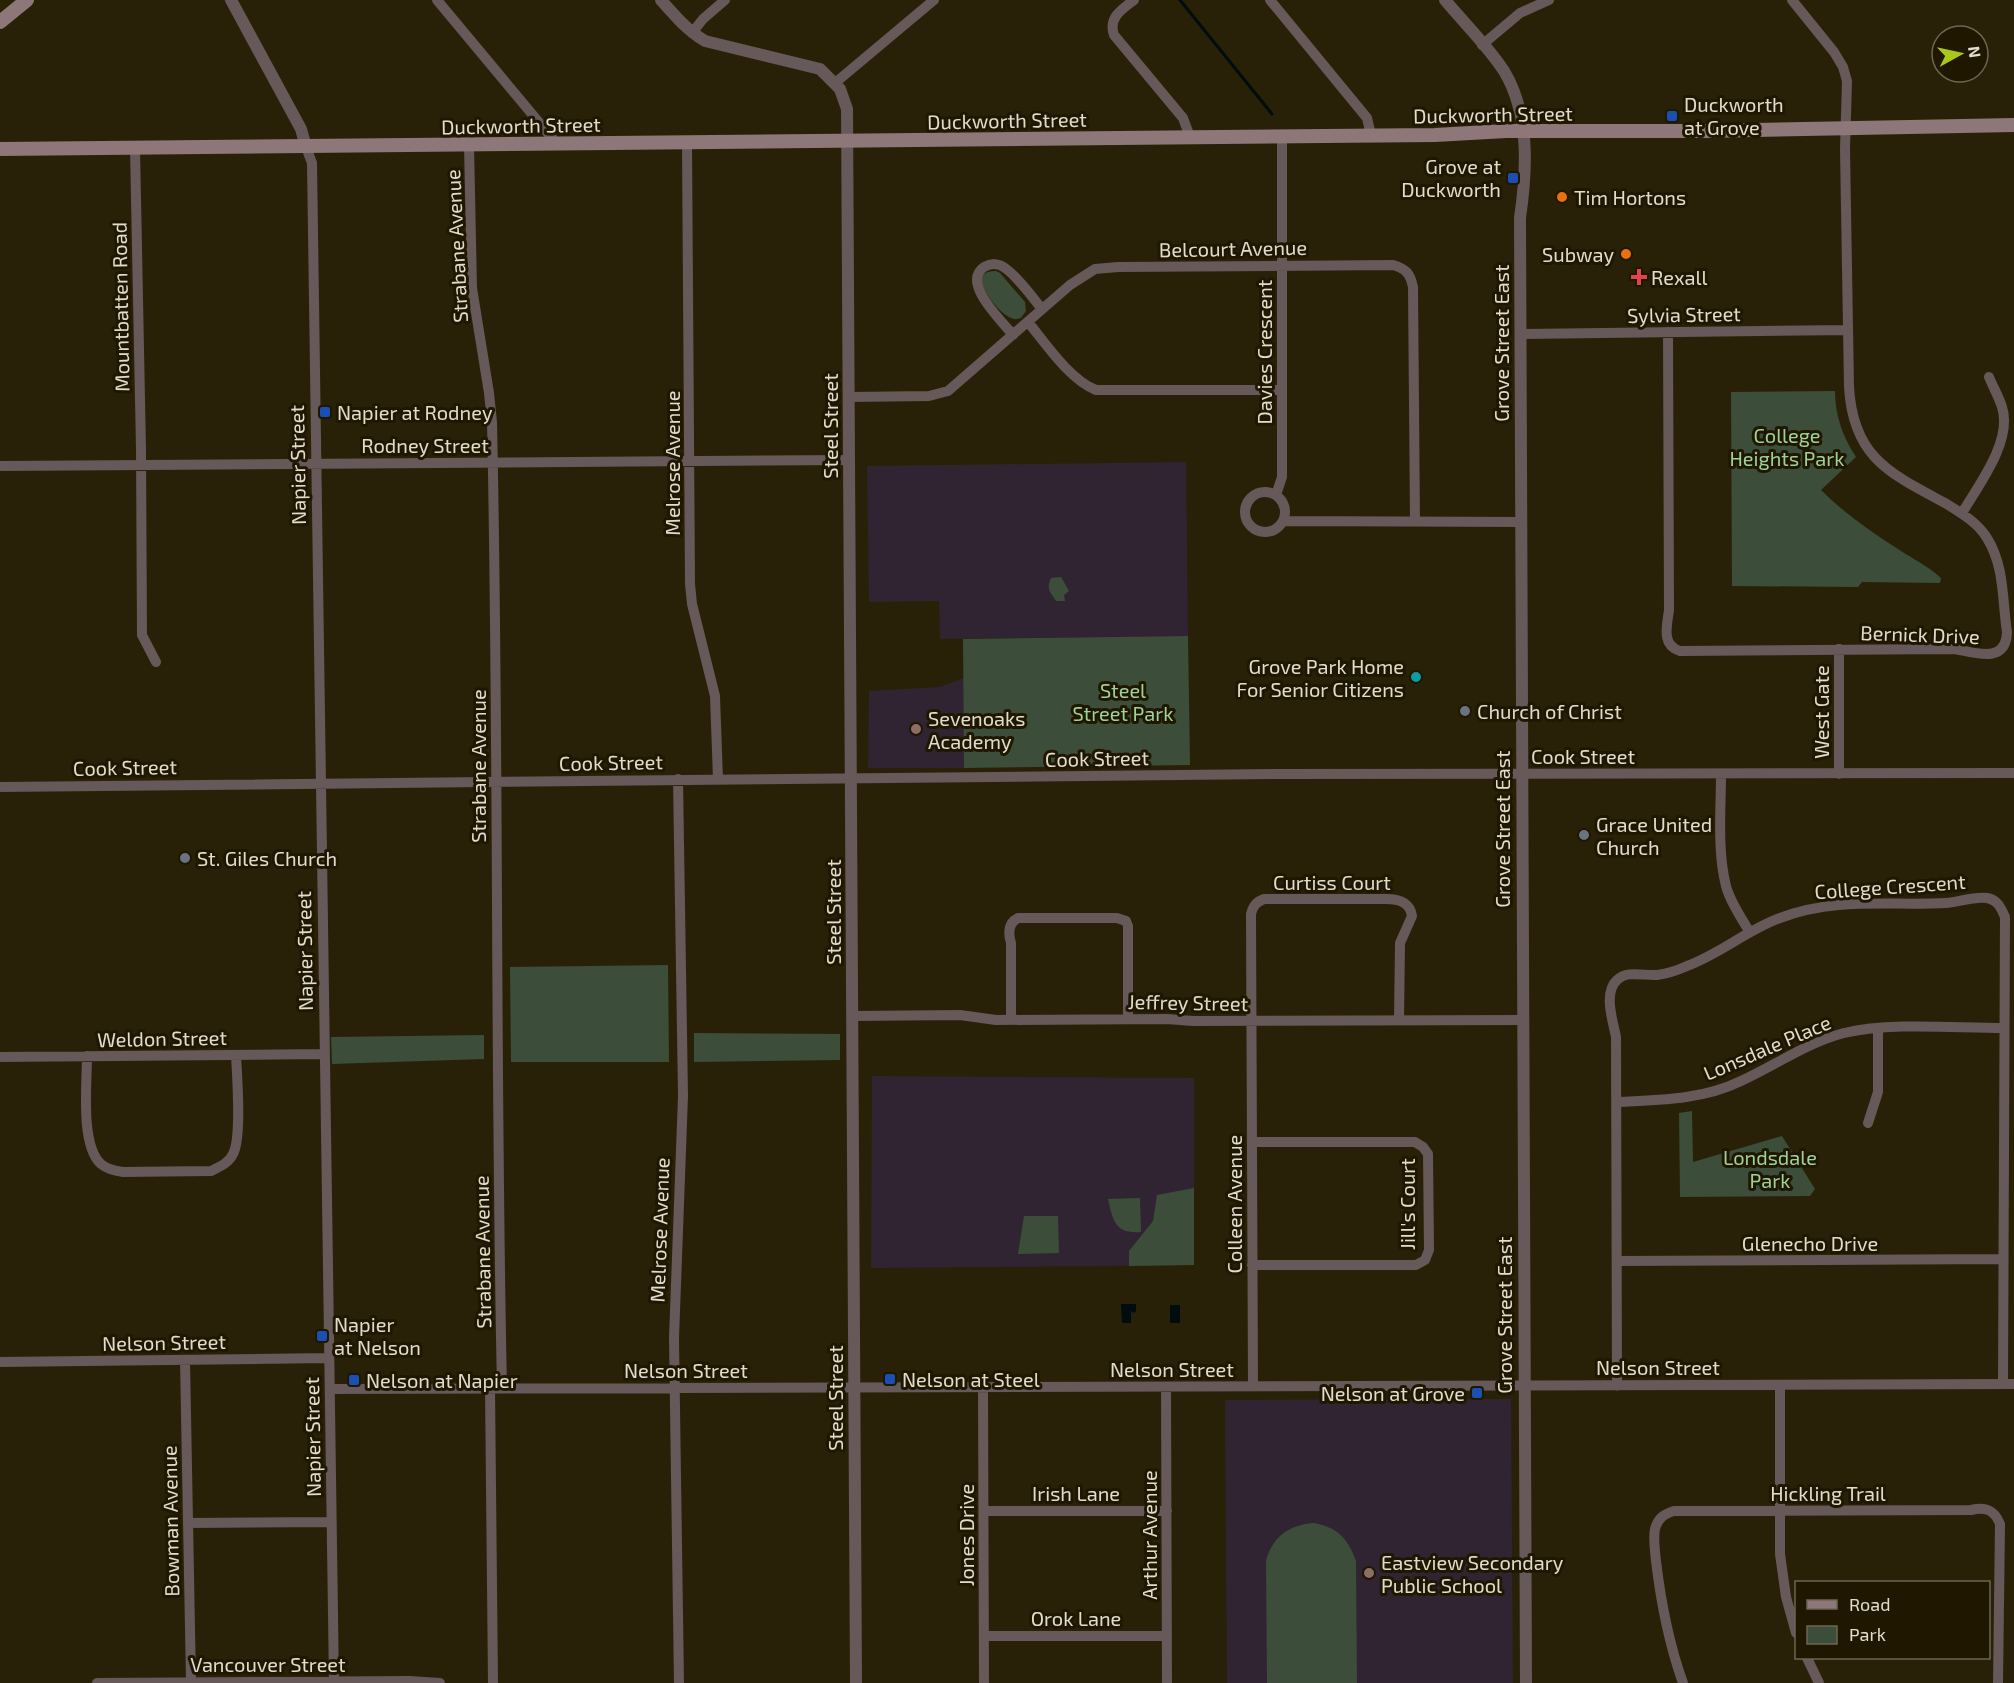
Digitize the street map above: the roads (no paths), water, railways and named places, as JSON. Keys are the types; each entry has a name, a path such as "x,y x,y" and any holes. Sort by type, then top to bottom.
{"main road":[{"path":"0,22 27,0"},
{"name":"Duckworth Street","path":"0,149 1371,135 2014,125"}],"street":[{"path":"231,0 301,129 306,147"},
{"path":"437,0 557,144"},
{"path":"661,0 692,33 714,43 820,69 835,82 934,0"},
{"path":"692,33 703,19 725,0"},
{"path":"1134,0 1113,19 1111,28 1114,35 1183,118 1190,137"},
{"path":"1270,0 1367,118 1371,135"},
{"name":"Grove Street East","path":"1445,0 1499,64 1511,85 1521,112 1523,131 1524,186 1520,218 1520,334 1526,1683"},
{"path":"1482,45 1520,13 1549,0"},
{"name":"Bernick Drive","path":"1668,332 1669,610 1666,635 1672,648 1680,651 1954,649 1988,655 2002,649 2007,640 2007,632 1998,561 1985,536 1962,513 1895,476 1866,447 1856,427 1850,403 1848,330 1845,129 1847,81 1843,67 1834,52 1792,0"},
{"name":"Steel Street","path":"835,82 846,103 848,141 856,1683"},
{"name":"Davies Crescent","path":"1282,136 1282,477 1276,495 1283,504 1285,516 1283,521"},
{"name":"Melrose Avenue","path":"687,143 691,594 715,696 718,779"},
{"name":"Strabane Avenue","path":"469,145 472,288 489,393 492,462 502,1388"},
{"name":"Napier Street","path":"306,147 312,164 334,1682"},
{"name":"Mountbatten Road","path":"135,148 142,635 156,662"},
{"path":"1013,336 978,290 976,278 979,271 988,265 997,264 1006,268 1042,309"},
{"name":"Belcourt Avenue","path":"850,397 939,395 955,387 1086,273 1104,267 1393,265 1405,268 1413,287 1415,522"},
{"path":"1028,322 1073,375 1083,384 1096,390 1282,390"},
{"name":"Sylvia Street","path":"1520,334 1848,330"},
{"path":"1962,513 1994,460 2004,428 2003,409 1989,377"},
{"name":"Rodney Street","path":"0,466 850,460"},
{"path":"1276,495 1263,492 1251,498 1245,511 1249,524 1260,532 1274,530 1283,521 1521,522"},
{"name":"West Gate","path":"1839,649 1839,774"},
{"name":"Cook Street","path":"0,787 1278,774 2014,773"},
{"path":"1721,774 1723,869 1730,894 1749,932"},
{"name":"Melrose Avenue","path":"678,779 683,1096 674,1301 674,1388 679,1683"},
{"name":"College Crescent","path":"1617,1386 1616,1037 1610,996 1617,980 1629,975 1657,975 1688,966 1716,953 1749,932 1779,918 1812,908 1830,905 1949,903 1986,898 1998,904 2005,917 2003,1259 2008,1384"},
{"name":"Curtiss Court","path":"1252,1021 1251,914 1258,902 1271,899 1396,899 1409,907 1412,916 1400,943 1399,1020"},
{"path":"1011,1020 1009,932 1012,922 1018,918 1117,918 1126,921 1128,926 1128,1019"},
{"name":"Jeffrey Street","path":"853,1016 960,1015 1011,1020 1523,1020"},
{"name":"Colleen Avenue","path":"1252,1021 1253,1386"},
{"path":"1868,1123 1878,1092 1878,1028"},
{"name":"Lonsdale Place","path":"1617,1102 1675,1099 1707,1093 1741,1082 1806,1046 1845,1033 1878,1028 2003,1028"},
{"name":"Weldon Street","path":"0,1057 324,1054"},
{"path":"87,1056 87,1111 89,1141 93,1154 100,1163 111,1170 123,1172 211,1171 224,1165 233,1155 236,1144 237,1055"},
{"name":"Jill's Court","path":"1252,1143 1415,1142 1428,1154 1429,1250 1425,1260 1416,1264 1252,1265"},
{"name":"Glenecho Drive","path":"1617,1261 2003,1259"},
{"name":"Nelson Street","path":"0,1362 329,1358"},
{"name":"Bowman Avenue","path":"185,1360 191,1682"},
{"name":"Nelson Street","path":"330,1389 2008,1384"},
{"path":"1780,1385 1781,1570 1795,1626"},
{"name":"Arthur Avenue","path":"1166,1387 1167,1683"},
{"path":"490,1388 493,1683"},
{"name":"Jones Drive","path":"983,1388 984,1683"},
{"name":"Hickling Trail","path":"1683,1683 1669,1638 1654,1539 1659,1519 1666,1513 1674,1511 1971,1510 1982,1508 1992,1512 2000,1524 1993,1655 1998,1683"},
{"name":"Irish Lane","path":"984,1511 1167,1511"},
{"path":"188,1523 332,1522"},
{"name":"Orok Lane","path":"984,1636 1167,1636"},
{"path":"1807,1659 1819,1683"},
{"name":"Vancouver Street","path":"97,1683 409,1681 440,1683"}],"waterway":[{"path":"1180,0 1272,114"}],"place":[{"name":"Duckworth at Grove","path":"1672,116"},
{"name":"Grove at Duckworth","path":"1513,178"},
{"name":"Tim Hortons","path":"1562,197"},
{"name":"Subway","path":"1626,254"},
{"name":"Rexall","path":"1639,277"},
{"name":"Napier at Rodney","path":"325,412"},
{"name":"Grove Park Home For Senior Citizens","path":"1416,677"},
{"name":"Church of Christ","path":"1465,711"},
{"name":"Sevenoaks Academy","path":"916,729"},
{"name":"Grace United Church","path":"1584,835"},
{"name":"St. Giles Church","path":"185,858"},
{"name":"Napier at Nelson","path":"322,1336"},
{"name":"Nelson at Steel","path":"890,1379"},
{"name":"Nelson at Napier","path":"354,1380"},
{"name":"Nelson at Grove","path":"1477,1393"},
{"name":"Eastview Secondary Public School","path":"1369,1573"}],"park label":[{"name":"College Heights Park","path":"1787,446"},
{"name":"Steel Street Park","path":"1123,702"},
{"name":"Londsdale Park","path":"1770,1168"}]}
